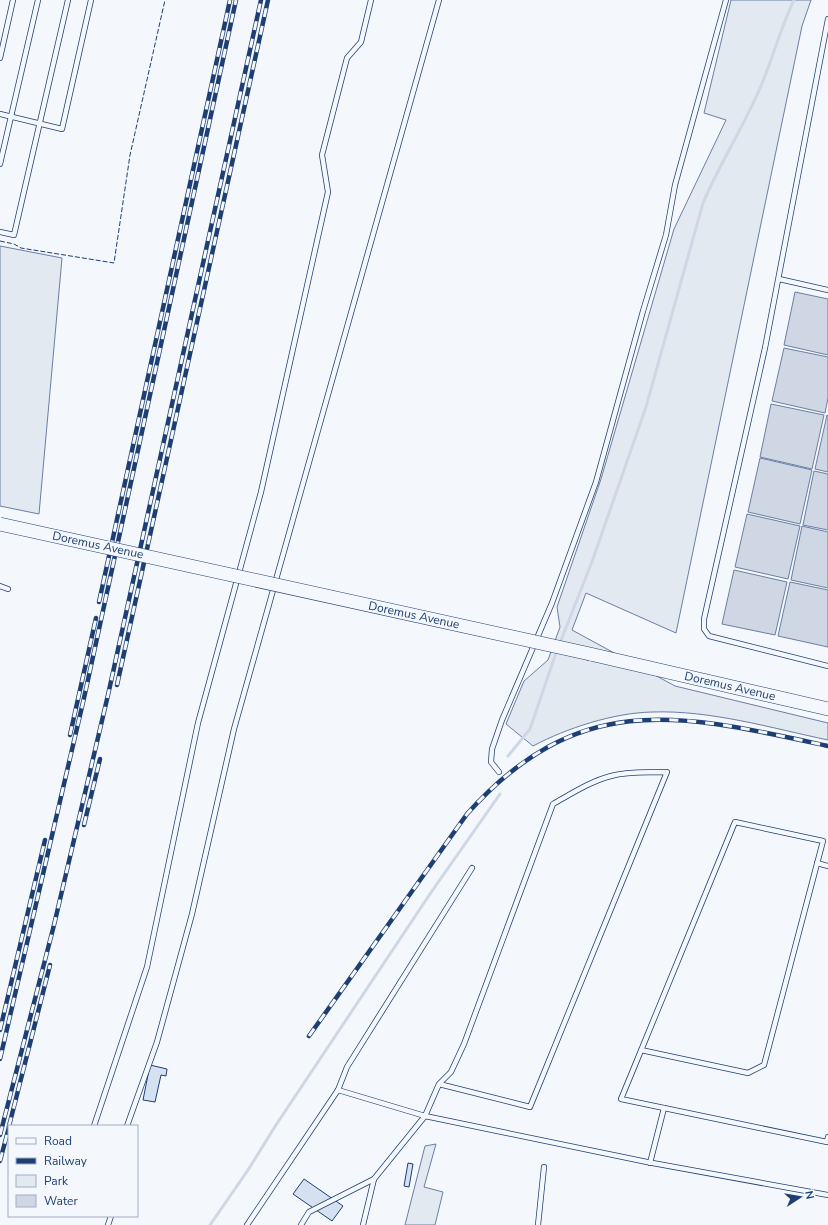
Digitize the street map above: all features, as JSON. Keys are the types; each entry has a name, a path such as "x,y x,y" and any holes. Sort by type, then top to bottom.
{"main road":[{"name":"Doremus Avenue","path":"0,524 828,708"}],"lane":[{"path":"0,58 13,0"},
{"path":"0,164 38,0"},
{"path":"0,232 14,235 68,0"},
{"path":"0,114 62,129 91,0"},
{"path":"94,1125 148,967 198,723 261,492 328,192 322,155 347,58 361,42 371,0"},
{"path":"127,1125 157,1042 190,921 234,729 438,0"},
{"path":"499,772 491,762 492,749 502,720 552,603 596,482 643,311 666,235 675,185 726,0"},
{"path":"828,19 779,279 704,619 704,629 709,636 828,666"},
{"path":"779,279 828,290"},
{"path":"0,586 8,589"},
{"path":"301,1225 309,1212 374,1179 425,1116 439,1084 451,1072 464,1044 553,804 612,775 629,772 667,772 530,1107 439,1084"},
{"path":"641,1050 748,1073 764,1065 817,863 826,841 735,822 641,1050 621,1099 827,1142 828,1137"},
{"path":"817,863 828,866"},
{"path":"247,1225 338,1090 347,1068 472,868"},
{"path":"338,1090 425,1116 650,1163 828,1195"},
{"path":"650,1163 664,1108"},
{"path":"538,1225 544,1167"},
{"path":"362,1225 374,1179"}],"green space":[{"path":"731,0 811,0 802,26 676,633 586,593 572,630 675,686 828,723 828,740 763,725 719,717 674,712 652,712 606,718 560,733 533,746 506,724 524,681 548,660 560,627 557,607 601,479 674,229 726,120 704,113"},
{"path":"0,246 62,258 39,514 0,506"},
{"path":"436,1144 424,1187 443,1192 435,1225 405,1225 425,1146"}],"water":[{"path":"795,292 828,299 828,355 784,345"},
{"path":"784,348 828,357 828,398 825,413 772,401"},
{"path":"771,404 824,415 812,469 760,457"},
{"path":"827,415 828,416 828,472 815,469"},
{"path":"760,458 812,470 800,524 748,512"},
{"path":"814,471 828,474 828,530 803,525"},
{"path":"747,514 800,526 788,579 735,567"},
{"path":"802,526 828,532 828,588 791,580"},
{"path":"734,570 787,582 775,635 722,624"},
{"path":"790,582 828,590 828,647 778,636"}],"building":[{"path":"150,1065 167,1069 166,1076 161,1075 155,1102 143,1100"},
{"path":"408,1163 413,1164 409,1187 404,1186"},
{"path":"304,1179 343,1206 332,1221 293,1194"}],"waterway":[{"path":"560,643 593,559 646,407 703,203 761,86 794,0"},
{"path":"508,756 530,729 557,650"},
{"path":"210,1225 248,1170 276,1125 432,891 500,794"}],"railway":[{"path":"99,602 230,0"},
{"path":"0,1059 84,698 236,0"},
{"path":"0,1135 54,925 108,695 261,0"},
{"path":"117,685 268,0"},
{"path":"70,735 96,618"},
{"path":"309,1036 467,814 509,774 550,746 592,729 634,721 679,720 725,725 828,746"},
{"path":"84,825 100,759"},
{"path":"0,1030 45,840"},
{"path":"9,1125 50,965"},
{"path":"0,1161 8,1131"}],"fence":[{"path":"0,241 14,244 21,248 114,263 130,155 165,0"}]}
